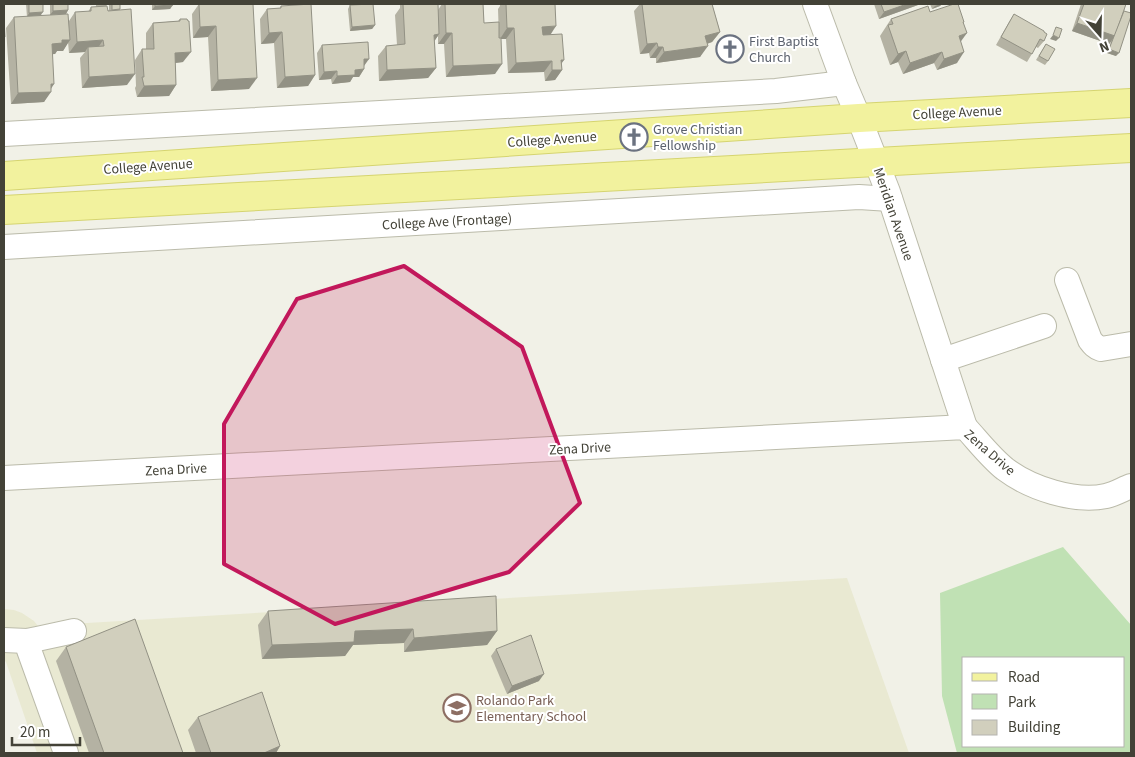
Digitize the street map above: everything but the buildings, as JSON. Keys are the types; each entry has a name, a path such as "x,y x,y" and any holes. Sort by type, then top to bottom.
{"main road":[{"name":"College Avenue","path":"4,176 859,118 1131,103"},
{"path":"4,210 1131,148"}],"street":[{"name":"Meridian Avenue","path":"815,4 890,199 965,427"},
{"path":"4,134 776,91 844,83"},
{"name":"College Ave (Frontage)","path":"4,247 859,197 890,199"},
{"path":"1067,280 1090,340 1097,348 1131,344"},
{"path":"943,360 1044,326"},
{"name":"Zena Drive","path":"4,478 965,427 1005,469 1038,488 1072,496 1090,497 1107,496 1131,486"},
{"path":"4,640 27,641 74,631"},
{"path":"27,641 66,753"}],"highlighted area":[{"path":"404,266 522,347 580,503 509,572 335,624 224,564 224,424 297,299"}],"shaded area":[{"name":"Rolando Park Elementary School","path":"847,578 909,753 37,753 4,660 4,609 22,613 34,621 41,630 53,625"}],"green space":[{"path":"1063,547 1131,625 1131,753 957,753 942,696 940,593"}],"place":[{"name":"First Baptist Church","path":"730,49"},
{"name":"Grove Christian Fellowship","path":"634,137"},
{"name":"Rolando Park Elementary School","path":"457,708"}]}
